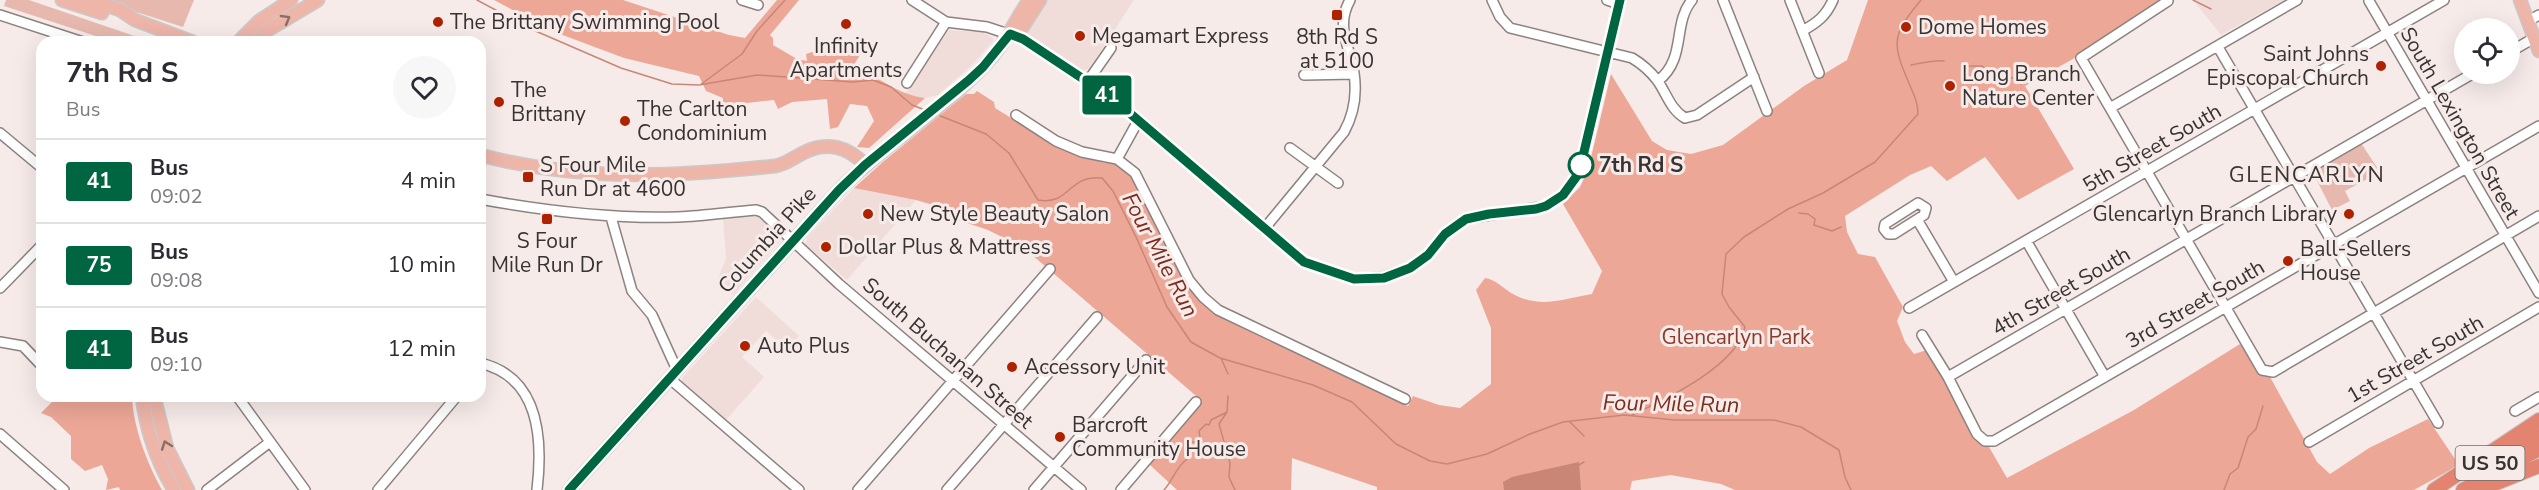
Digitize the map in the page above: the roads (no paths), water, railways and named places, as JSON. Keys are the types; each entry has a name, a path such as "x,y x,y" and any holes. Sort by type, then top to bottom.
{"highway":[{"path":"2434,490 2539,420"},
{"name":"US 50","path":"2440,490 2539,435"},
{"name":"US 50","path":"2463,490 2539,449"},
{"path":"2479,490 2539,466"}],"main road":[{"path":"62,0 118,18 135,20"},
{"path":"90,0 120,10 135,20 177,36"},
{"path":"244,36 265,16 291,0"},
{"path":"262,36 268,30 318,0"},
{"name":"Columbia Pike","path":"569,490 793,241 863,167 983,67 1010,34 1013,23 1029,0"},
{"name":"Columbia Pike","path":"1010,34 1022,28 1040,0"},
{"path":"2520,0 2534,18 2534,38 2539,51"},
{"path":"486,156 537,168 583,174 656,177 781,165 813,149 832,147 851,152 863,167"},
{"path":"486,161 542,174 628,182 676,182 776,172 789,169 806,159 822,154 841,156 863,167"},
{"path":"143,402 152,441 174,490"},
{"path":"156,402 167,448 188,490"}],"street":[{"path":"742,0 758,5"},
{"path":"912,0 946,22 987,27 1023,39 1088,81 1304,262 1354,279 1384,278 1410,268 1428,255 1445,234 1466,219 1536,209 1563,195 1579,173 1620,2 1607,0"},
{"path":"1264,229 1350,122 1354,101 1354,74 1342,26 1350,0"},
{"path":"1492,0 1500,17 1510,28 1632,58 1644,66 1658,81 1676,113 1685,118 1698,115 1754,77"},
{"path":"1658,81 1673,66 1684,21 1692,0"},
{"path":"1723,0 1767,111"},
{"path":"1790,0 1818,74"},
{"path":"1802,31 1818,22 1828,12 1833,0"},
{"path":"2110,108 2297,0"},
{"name":"5th Street South","path":"1909,308 2444,0"},
{"path":"2168,1 2080,58 2262,370 2271,373 2539,216"},
{"name":"South Lexington Street","path":"2369,1 2539,293"},
{"path":"0,15 65,36"},
{"path":"907,83 946,22"},
{"path":"2520,46 2534,38"},
{"path":"2218,47 2438,423"},
{"path":"1088,81 1111,48"},
{"path":"1304,75 1354,74"},
{"name":"4th Street South","path":"1948,377 2454,84"},
{"path":"1016,115 1056,141 1104,159 1117,159 1135,173 1189,280 1218,310 1405,399"},
{"path":"1117,159 1138,121"},
{"name":"3rd Street South","path":"1948,377 1977,434 1985,441 1994,441 2539,126"},
{"path":"0,133 36,163"},
{"path":"1290,148 1338,183"},
{"name":"South Buchanan Street","path":"486,200 531,209 611,217 681,217 756,210 766,214 793,241 1081,490"},
{"path":"611,217 632,291 652,315 673,374 799,490"},
{"path":"1918,221 1954,282"},
{"path":"2026,242 2105,377"},
{"path":"0,288 36,251"},
{"path":"858,490 1050,269"},
{"name":"1st Street South","path":"2308,442 2539,307"},
{"path":"947,490 1097,317"},
{"path":"1922,335 1948,377"},
{"path":"0,342 23,346 36,360"},
{"path":"1034,490 1146,360"},
{"path":"486,366 496,368 514,380 527,397 535,415 540,441 537,490"},
{"path":"2515,411 2539,397"},
{"path":"241,402 305,490"},
{"path":"378,490 452,402"},
{"path":"1121,490 1196,402"},
{"path":"0,434 63,490"},
{"path":"207,490 270,442"},
{"path":"538,479 542,490"}],"waterway":[{"name":"Four Mile Run","path":"477,0 531,29 621,68 672,84 699,85 757,75 853,82 873,80 891,87 912,105 925,110"},
{"path":"700,85 742,54 757,31 785,0"},
{"path":"1632,415 1698,380 1729,355 1739,341 1745,327 1722,294 1726,254 1744,237 1788,209 1823,193 1875,162 1918,114 1915,98 1900,61 1897,41 1904,23 1921,0"},
{"path":"2193,0 2211,9"},
{"path":"1911,65 1944,61"},
{"path":"1961,66 1981,66 1994,73 1999,69 2006,77 2013,78 2016,82 2019,80 2021,84"},
{"name":"Four Mile Run","path":"938,115 986,134 1009,153 1038,200 1057,199 1082,181 1102,178 1113,191 1167,307 1191,342 1220,358 1313,385 1352,402 1396,444 1430,461 1447,464 1487,454 1563,422 1624,415 1675,420 1774,420 1801,427 1839,450 1845,477 1851,490"},
{"path":"1799,213 1808,214 1815,219 1814,225 1832,231 1841,227"},
{"path":"1221,358 1228,374"},
{"path":"1228,396 1227,412 1219,424 1230,463 1229,477 1235,490"},
{"path":"2224,490 2230,474 2238,468 2248,437 2256,429 2263,406"},
{"path":"1164,490 1187,459 1187,445 1196,442 1200,437 1199,431 1206,424 1209,425 1211,420 1227,412"},
{"path":"1570,422 1584,436"},
{"path":"1579,465 1584,462"}],"place":[{"name":"8th Rd S at 5100","path":"1337,15"},
{"name":"The Brittany Swimming Pool","path":"438,22"},
{"name":"Infinity Apartments","path":"846,24"},
{"name":"Dome Homes","path":"1906,27"},
{"name":"Megamart Express","path":"1080,36"},
{"name":"Saint Johns Episcopal Church","path":"2381,66"},
{"name":"Long Branch Nature Center","path":"1950,86"},
{"name":"The Brittany","path":"499,102"},
{"name":"The Carlton Condominium","path":"625,121"},
{"name":"7th Rd S","path":"1581,165"},
{"name":"S Four Mile Run Dr at 4600","path":"528,177"},
{"name":"New Style Beauty Salon","path":"868,214"},
{"name":"Glencarlyn Branch Library","path":"2349,214"},
{"name":"S Four Mile Run Dr","path":"547,219"},
{"name":"Dollar Plus & Mattress","path":"826,247"},
{"name":"Ball-Sellers House","path":"2288,261"},
{"name":"Auto Plus","path":"745,346"},
{"name":"Accessory Unit","path":"1012,367"},
{"name":"Barcroft Community House","path":"1060,437"}],"district":[{"name":"GLENCARLYN","path":"2307,175"}],"park label":[{"name":"Glencarlyn Park","path":"1736,337"}]}
